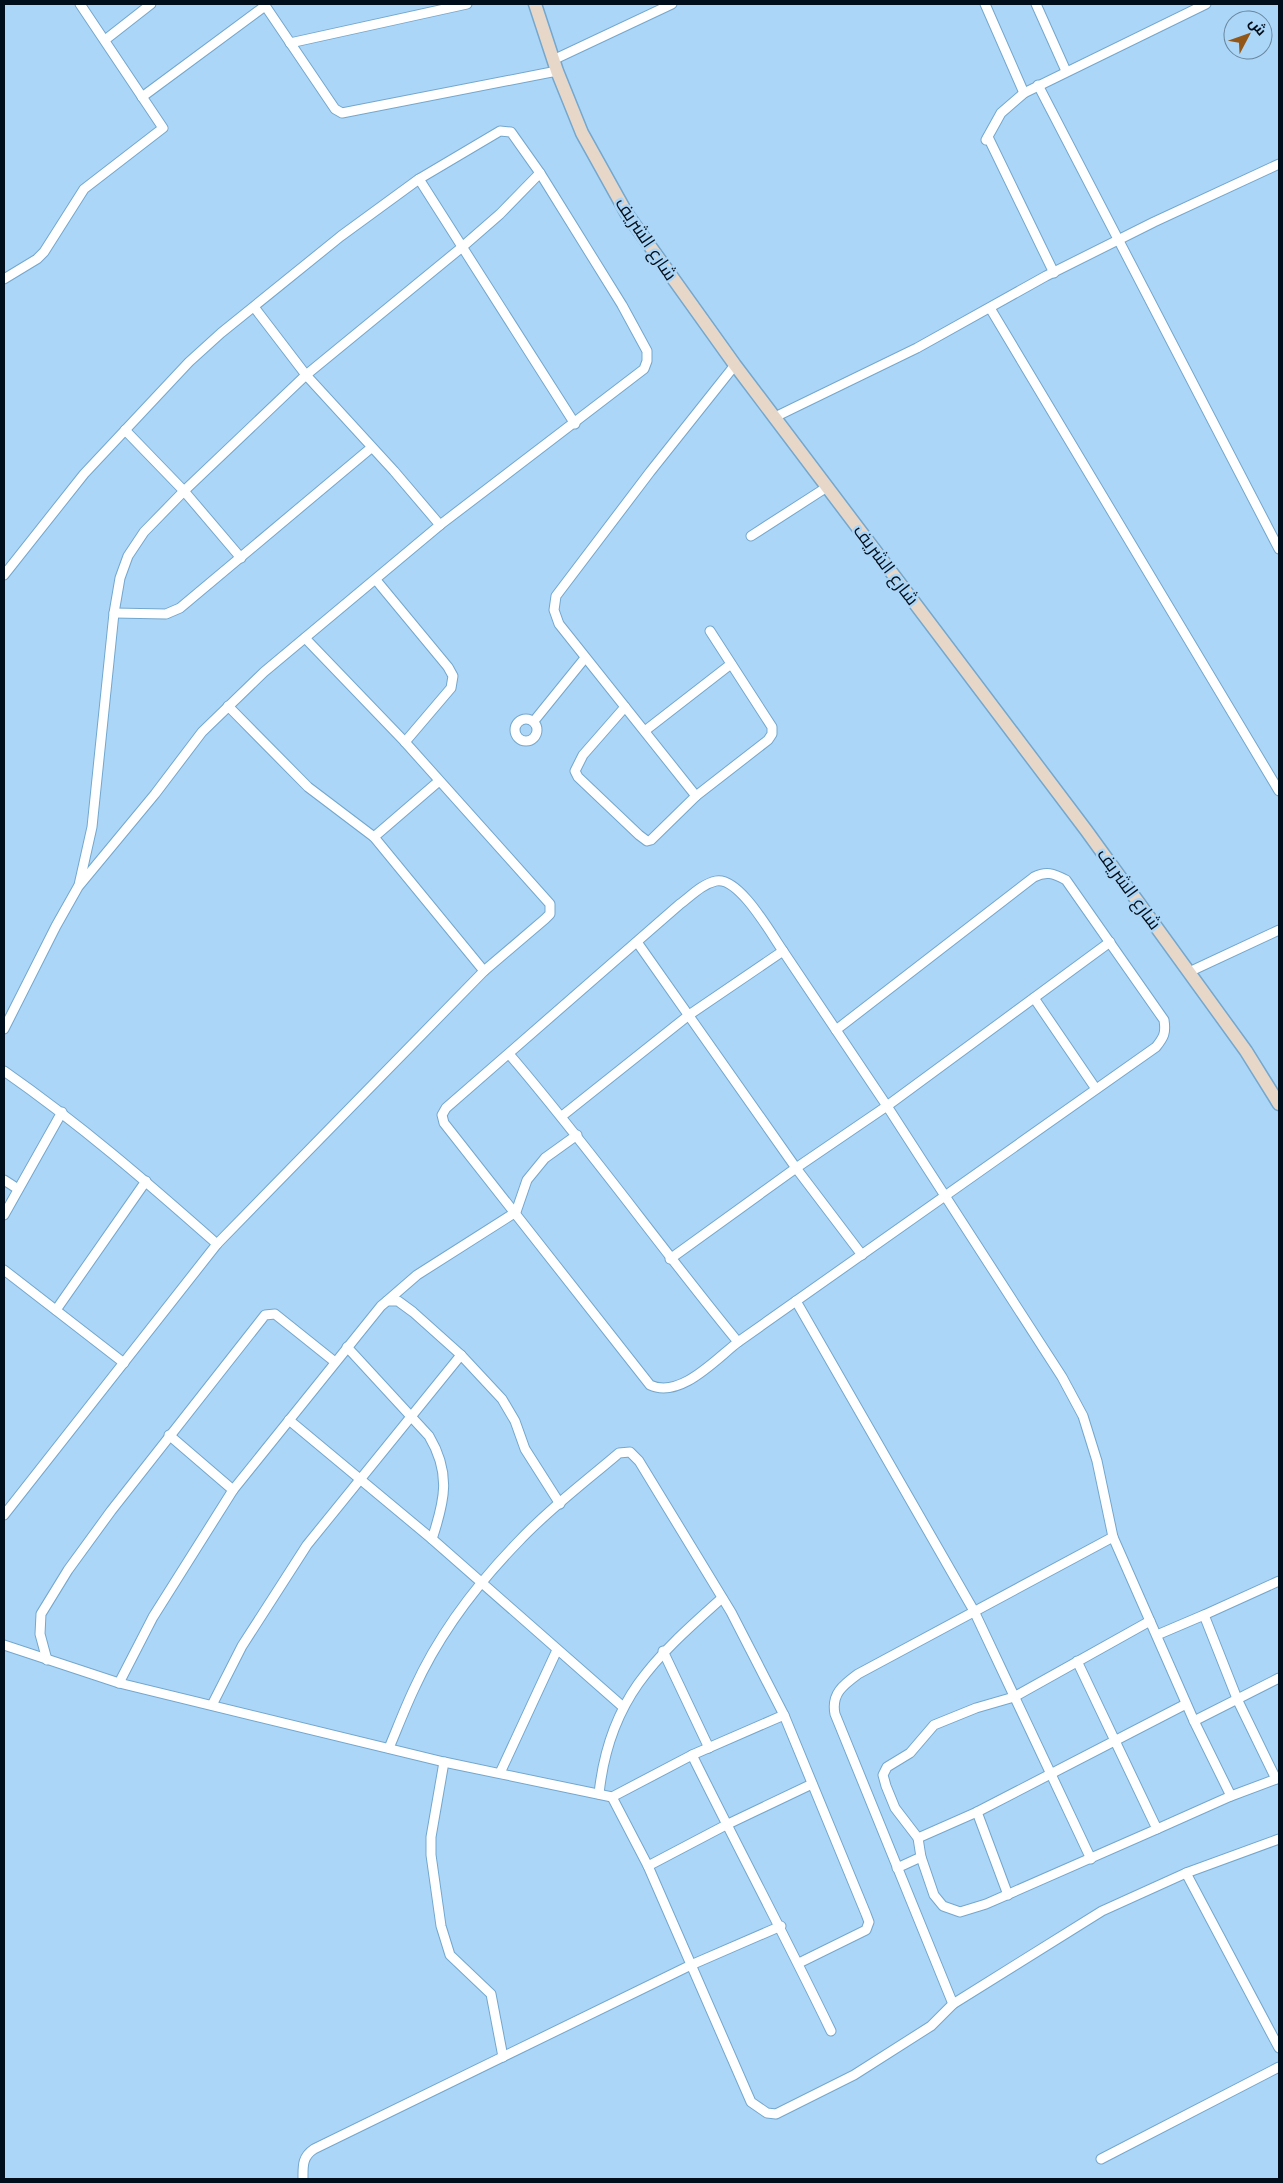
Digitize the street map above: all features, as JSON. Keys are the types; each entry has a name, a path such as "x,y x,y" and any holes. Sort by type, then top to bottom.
{"main road":[{"name":"شارع الشريف","path":"535,4 555,65 582,133 627,214 735,365 1086,830 1246,1051 1279,1104"}],"street":[{"path":"4,278 37,259 44,252 84,189 163,128 80,4"},
{"path":"105,40 151,4"},
{"path":"290,43 467,4"},
{"path":"142,96 264,5 335,109 342,113 555,65 672,4"},
{"path":"985,4 1024,93"},
{"path":"1036,4 1066,71"},
{"path":"1054,272 987,138 1001,113 1024,93 1038,85 1188,8 1206,4"},
{"path":"1038,85 1120,239 1279,549"},
{"path":"4,575 84,474 188,362 341,236 419,179 505,130 514,135 540,173 622,305 647,352 647,361 644,369 575,424 440,525 306,638 228,706 202,732 155,794 78,887 56,926 4,1030"},
{"path":"774,417 917,348 1054,272 1279,164"},
{"path":"78,887 92,827 114,613 120,578 128,556 144,532 184,491 306,375 461,248 500,214 540,173"},
{"path":"419,179 461,248 575,424"},
{"path":"254,307 306,375 440,525"},
{"path":"990,308 1279,792"},
{"path":"696,796 646,730 625,707 559,624 554,610 556,596 650,472 735,365"},
{"path":"125,430 184,491 242,558"},
{"path":"114,613 166,614 180,608 371,448"},
{"path":"751,536 827,487"},
{"path":"376,580 448,667 453,676 451,688 405,742"},
{"path":"625,707 576,764 575,771 578,777 647,841 651,840 696,796 768,740 772,734 772,727 710,632"},
{"path":"4,1515 217,1244 484,971 550,914 550,904 405,742 306,638"},
{"path":"534,721 585,658"},
{"path":"646,730 730,664"},
{"path":"228,706 308,787 374,837 484,971"},
{"path":"374,837 440,781"},
{"path":"836,1030 1034,877 1042,873 1052,873 1066,880 1164,1020 1166,1030 1164,1037 1156,1047 1096,1089 945,1196 862,1255 738,1342 685,1383 664,1390 650,1385 516,1212 444,1123 442,1115 446,1108 703,886 717,880 729,884 741,892 887,1106 945,1196 1062,1377 1083,1416 1097,1461 1113,1537 1186,1704 1231,1796"},
{"path":"1189,972 1279,930"},
{"path":"637,942 796,1168 862,1255"},
{"path":"670,1259 796,1168 887,1106 1110,942"},
{"path":"562,1116 689,1015 783,951"},
{"path":"1034,998 1096,1089"},
{"path":"509,1054 562,1116 670,1259 738,1342"},
{"path":"4,1072 62,1112 146,1181 217,1244"},
{"path":"4,1215 62,1112"},
{"path":"119,1683 153,1617 233,1490 347,1347 387,1300 416,1275 516,1212 527,1180 545,1158 577,1135"},
{"path":"4,1180 18,1189"},
{"path":"56,1310 146,1181"},
{"path":"4,1270 124,1363"},
{"path":"387,1300 398,1301 413,1312 461,1356 510,1409 525,1449 560,1504"},
{"path":"796,1301 974,1611 1052,1772 1091,1859"},
{"path":"47,1660 40,1634 41,1614 46,1605 110,1511 265,1315 275,1314 335,1362"},
{"path":"347,1347 411,1416 437,1449 445,1475 438,1520 432,1539"},
{"path":"212,1705 242,1646 297,1561 360,1478 461,1356"},
{"path":"288,1420 432,1539 622,1706"},
{"path":"169,1435 233,1490"},
{"path":"389,1748 414,1688 429,1660 452,1622 481,1584 519,1540 619,1453 630,1452 639,1461 722,1598 784,1715 869,1922 866,1930 798,1963"},
{"path":"953,2004 834,1714 835,1696 842,1686 858,1674 1113,1537"},
{"path":"1157,1635 1279,1581"},
{"path":"599,1794 606,1750 622,1706 663,1652 722,1598"},
{"path":"1150,1621 1014,1697 976,1708 934,1725 910,1753 887,1767 883,1775 896,1808 918,1838 921,1857 934,1895 943,1906 960,1912 1008,1895 1231,1796 1278,1779 1238,1701 1204,1615"},
{"path":"4,1645 119,1683 444,1762 612,1797 692,1755 784,1715"},
{"path":"500,1773 557,1650"},
{"path":"663,1652 709,1748"},
{"path":"1076,1661 1157,1829"},
{"path":"1194,1721 1238,1701 1279,1678"},
{"path":"918,1838 977,1812 1186,1704"},
{"path":"692,1755 726,1825 780,1926 831,2031"},
{"path":"444,1762 431,1837 431,1855 441,1926 450,1955 491,1994 503,2057"},
{"path":"648,1866 726,1825 812,1784"},
{"path":"612,1797 648,1866 751,2102 767,2113 776,2114 854,2075 931,2026 953,2004 1102,1911 1186,1873 1279,1839"},
{"path":"977,1812 1008,1895"},
{"path":"897,1868 921,1857"},
{"path":"1186,1873 1279,2048"},
{"path":"303,2179 303,2163 306,2156 314,2148 691,1964 780,1926"},
{"path":"1101,2159 1279,2067"}]}
